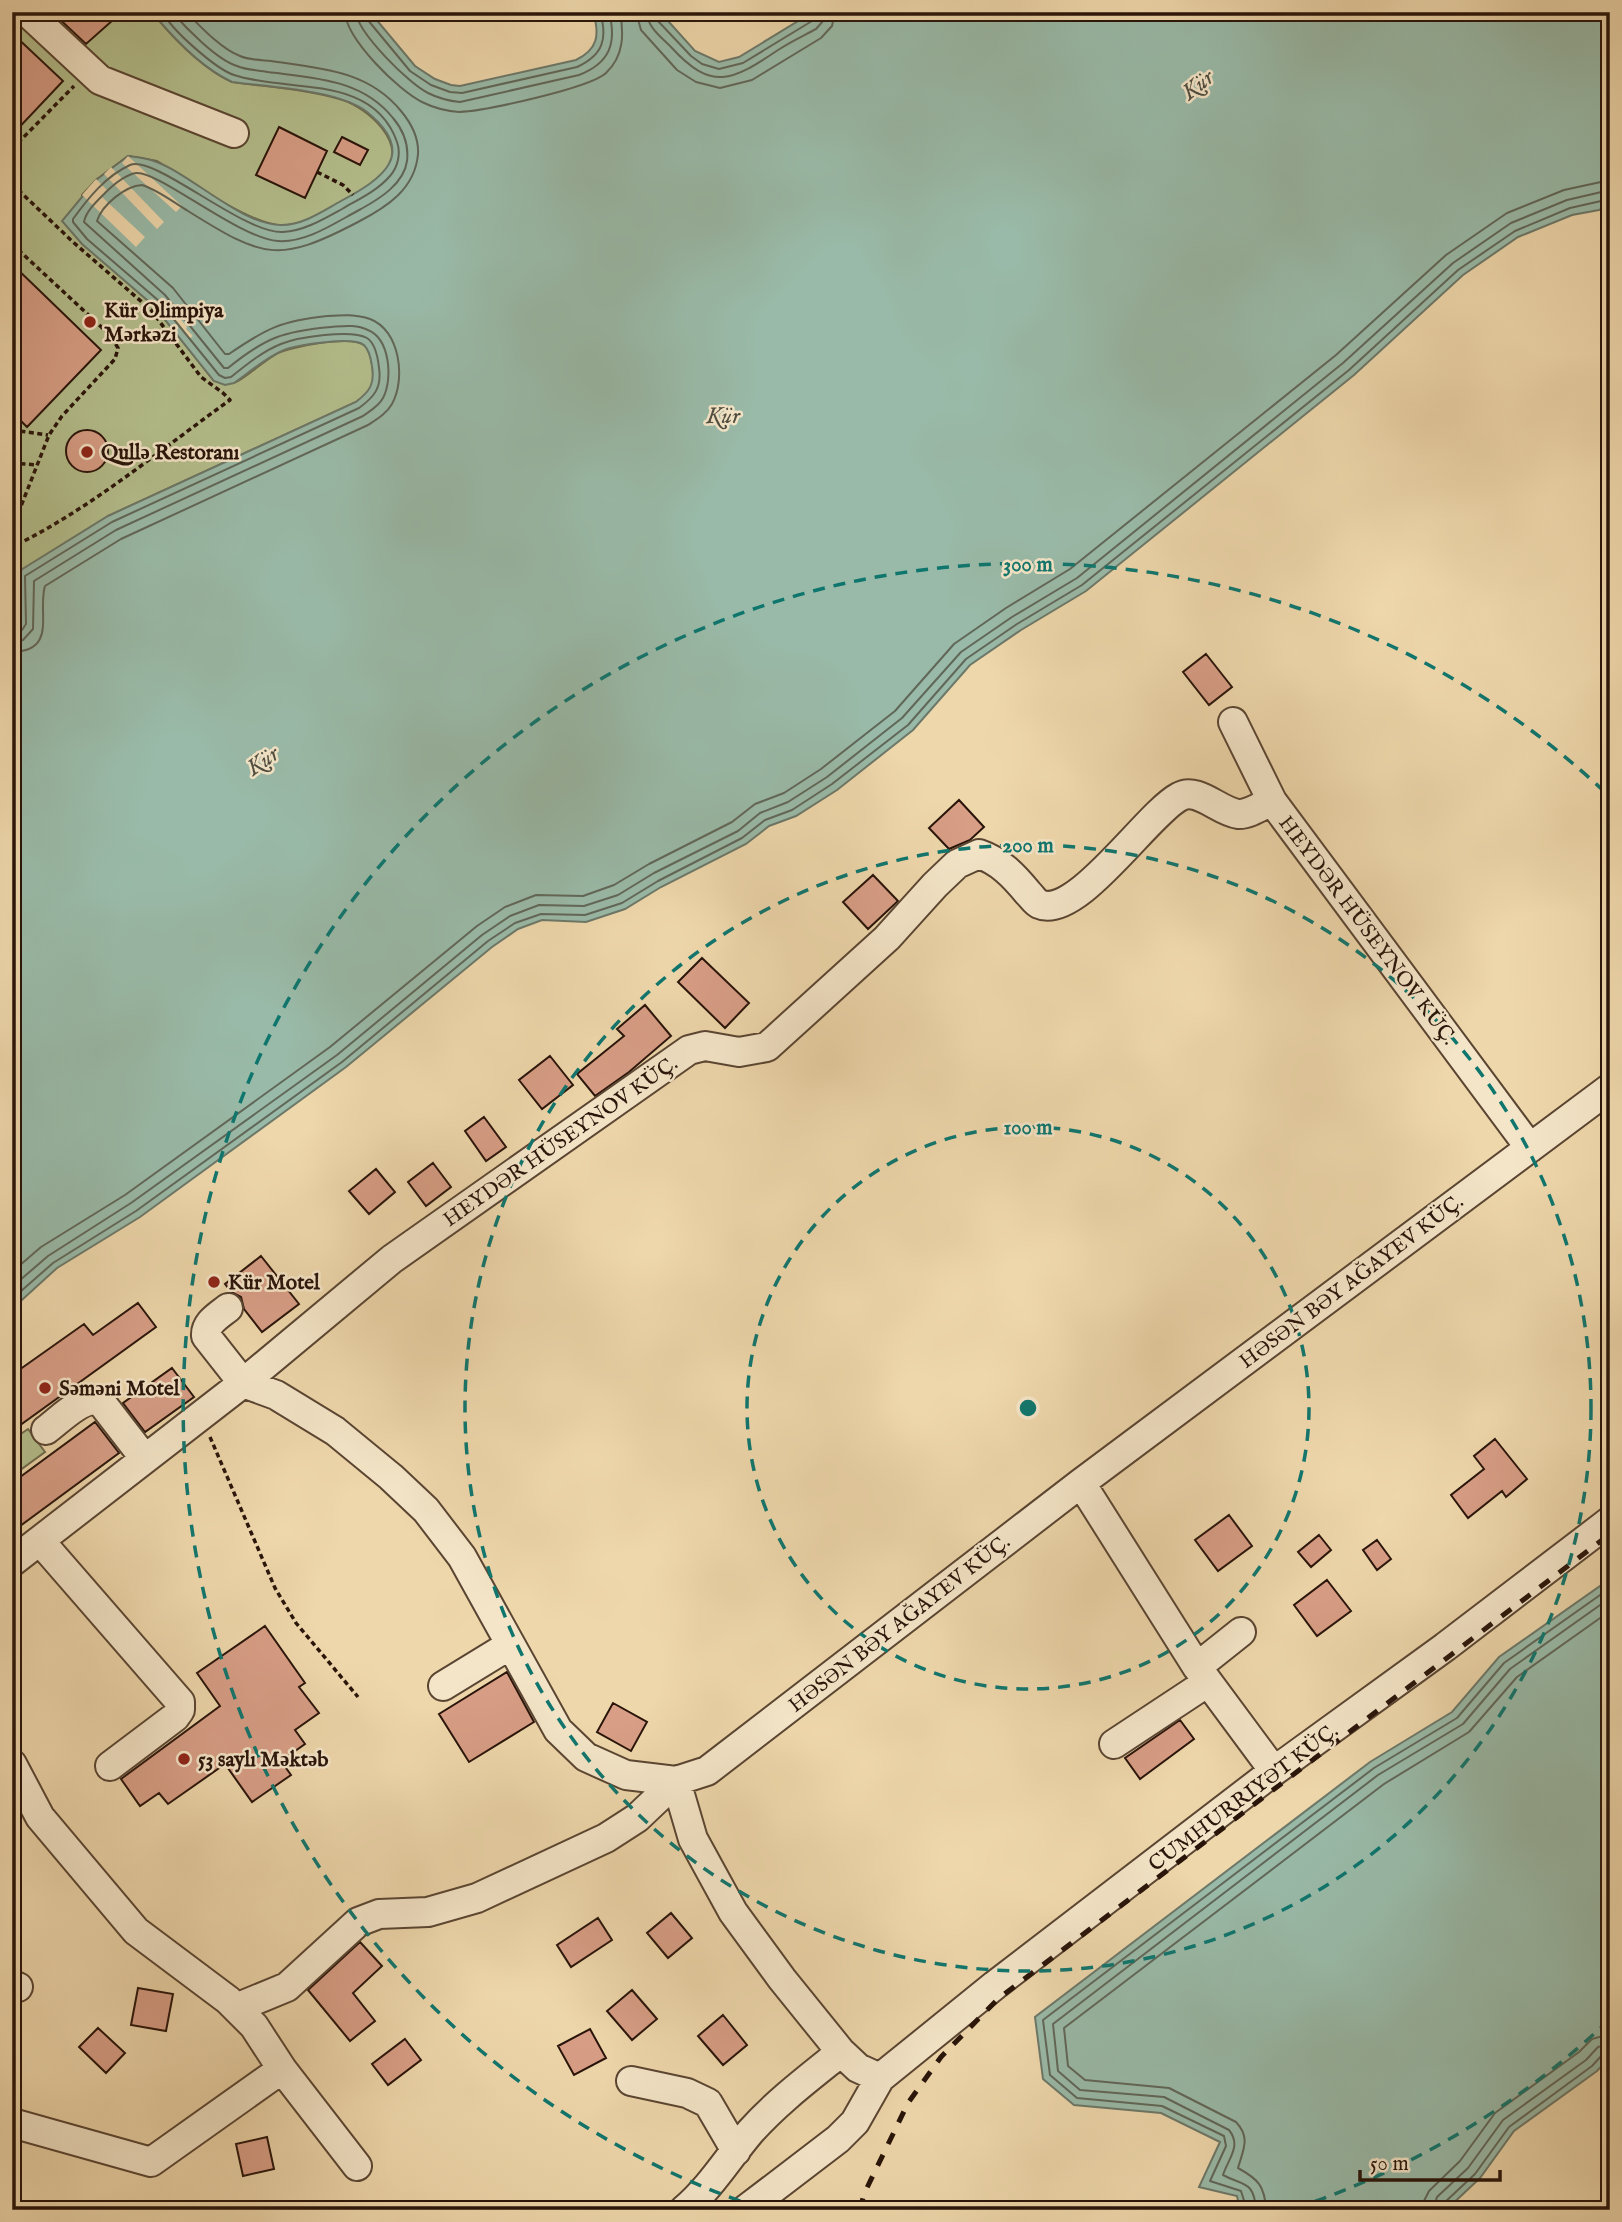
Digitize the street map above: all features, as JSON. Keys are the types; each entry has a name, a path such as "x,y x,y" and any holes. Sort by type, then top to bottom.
{"street":[{"path":"27,12 100,80 234,134"},
{"path":"1233,722 1272,801"},
{"name":"HEYDƏR HÜSEYNOV KÜÇ.","path":"12,1562 243,1383 391,1259 689,1050 705,1046 739,1052 767,1046 887,938 934,885 957,864 979,854 995,859 1037,903 1048,906 1068,901 1094,880 1156,814 1181,795 1201,795 1214,807 1240,814 1272,801 1530,1148"},
{"name":"HƏSƏN BƏY AĞAYEV KÜÇ.","path":"243,1383 276,1395 335,1431 426,1510 462,1557 558,1730 586,1757 626,1775 676,1781 707,1771 1082,1483 1610,1088"},
{"path":"228,1308 209,1323 205,1330 206,1336 243,1383"},
{"path":"47,1430 94,1398 102,1402 145,1460"},
{"path":"1082,1483 1203,1675 1274,1771"},
{"name":"CUMHURRIYƏT KÜÇ.","path":"880,2078 995,1985 1274,1771 1445,1647 1610,1521"},
{"path":"40,1541 180,1702 180,1710 175,1717 110,1766"},
{"path":"1114,1744 1203,1675 1241,1632"},
{"path":"443,1686 510,1645"},
{"path":"12,1764 40,1817 136,1931 236,2008 254,2026 282,2069 356,2166"},
{"path":"236,2008 287,1987 358,1922 379,1914 428,1912 477,1898 606,1839 638,1818 676,1781 693,1839 733,1912 841,2052 858,2068 880,2078 855,2122 838,2139 745,2210"},
{"path":"684,2210 704,2194 770,2111 841,2052"},
{"path":"12,2123 150,2162 282,2069"},
{"path":"631,2081 687,2093 708,2103 736,2151"}],"path":[{"path":"12,149 89,71"},
{"path":"317,172 343,185 353,195"},
{"path":"12,184 150,310 201,377 230,400 44,532 12,547"},
{"path":"12,244 110,335 118,348 115,359 62,416 49,435 12,529"},
{"path":"12,430 49,435"},
{"path":"12,463 37,465"},
{"path":"200,1416 275,1588 296,1623 358,1697"}],"green space":[{"name":"Kür Olimpiya Mərkəzi","path":"12,12 156,12 156,17 181,45 221,76 232,82 330,96 353,104 382,128 392,149 386,171 371,185 312,218 295,224 278,225 250,216 217,199 157,161 128,156 96,180 82,195 102,260 154,306 214,381 236,382 283,351 307,345 348,341 367,349 373,382 368,392 356,402 108,516 12,628"},
{"path":"28,1429 45,1452 12,1476 12,1440"}],"water":[{"name":"Kür","path":"156,12 370,12 415,66 435,79 460,86 576,60 593,46 596,28 593,12 660,12 695,51 719,62 739,57 813,12 1610,12 1610,205 1572,215 1518,237 1463,275 1354,375 1086,591 970,665 913,730 837,790 796,816 769,826 746,844 661,887 625,909 586,922 542,920 518,929 492,947 346,1067 140,1217 57,1268 12,1309 12,628 19,623 16,573 108,516 356,402 368,391 373,378 370,358 364,345 337,341 284,350 234,383 225,385 214,381 154,306 82,244 62,221 96,180 128,156 151,160 169,168 234,209 267,223 282,225 305,220 356,193 370,184 389,164 391,141 367,112 322,94 232,82 191,54 156,17"},
{"path":"1610,1579 1610,2057 1597,2071 1514,2131 1480,2178 1446,2210 1240,2210 1237,2196 1199,2187 1220,2142 1161,2113 1074,2105 1043,2079 1035,2017 1370,1762 1452,1712 1499,1657"}],"pier":[{"path":"128,156 182,206 176,212 122,163"},
{"path":"111,167 164,222 157,229 104,174"},
{"path":"96,179 107,190 102,197 145,237 136,247 82,195"},
{"path":"162,297 193,336 189,339 161,306 157,309 154,306"}],"building":[{"path":"52,12 122,12 86,44"},
{"path":"12,33 63,81 12,135"},
{"path":"279,127 327,151 305,198 256,175"},
{"path":"342,137 368,150 360,165 334,152"},
{"path":"12,264 101,350 27,427 12,412"},
{"path":"87,430 102,436 108,451 102,466 87,472 72,466 66,451 72,436"},
{"path":"1206,654 1232,687 1209,705 1183,672"},
{"path":"959,800 984,827 970,840 949,849 929,828"},
{"path":"873,875 898,901 868,929 843,902"},
{"path":"702,958 749,1003 725,1028 678,982"},
{"path":"645,1005 671,1036 629,1072 595,1096 577,1074 624,1036 617,1029"},
{"path":"550,1056 573,1085 542,1109 519,1080"},
{"path":"484,1117 506,1147 486,1161 465,1131"},
{"path":"433,1163 451,1187 426,1206 408,1182"},
{"path":"376,1169 395,1192 369,1214 349,1191"},
{"path":"261,1256 299,1304 262,1332 244,1309 241,1297 231,1292 225,1284"},
{"path":"138,1303 156,1327 12,1431 12,1375 84,1324 93,1335"},
{"path":"172,1368 194,1397 145,1432 123,1403"},
{"path":"95,1422 119,1453 12,1532 12,1483"},
{"path":"1495,1439 1527,1479 1506,1497 1502,1491 1468,1518 1451,1495 1484,1469 1474,1456"},
{"path":"1229,1515 1252,1546 1218,1571 1195,1540"},
{"path":"1319,1535 1331,1550 1311,1567 1298,1552"},
{"path":"1377,1540 1391,1559 1377,1570 1363,1550"},
{"path":"1327,1580 1351,1611 1317,1636 1294,1605"},
{"path":"265,1626 305,1683 299,1687 319,1713 295,1730 305,1744 281,1761 291,1775 252,1802 225,1764 168,1804 159,1793 140,1806 121,1779 220,1706 197,1673"},
{"path":"507,1672 534,1722 469,1762 439,1714"},
{"path":"613,1703 647,1722 631,1751 597,1732"},
{"path":"1180,1720 1194,1739 1140,1779 1125,1758"},
{"path":"671,1913 692,1938 668,1958 647,1933"},
{"path":"598,1918 612,1940 571,1967 557,1945"},
{"path":"360,1942 382,1966 353,1993 375,2021 350,2041 308,1990"},
{"path":"138,1988 173,1994 166,2031 131,2025"},
{"path":"632,1990 657,2019 632,2040 607,2011"},
{"path":"723,2015 747,2045 723,2065 698,2036"},
{"path":"98,2028 125,2053 106,2073 79,2047"},
{"path":"590,2029 606,2058 574,2075 558,2046"},
{"path":"405,2039 421,2060 388,2085 372,2064"},
{"path":"267,2137 274,2169 243,2176 236,2144"}],"railway":[{"path":"860,2210 864,2194 908,2103 941,2057 998,1999 1610,1534"}],"place":[{"name":"Kür Olimpiya Mərkəzi","path":"90,322"},
{"name":"Qullə Restoranı","path":"87,452"},
{"name":"Kür Motel","path":"214,1282"},
{"name":"Səməni Motel","path":"45,1388"},
{"name":"53 saylı Məktəb","path":"184,1759"}]}
